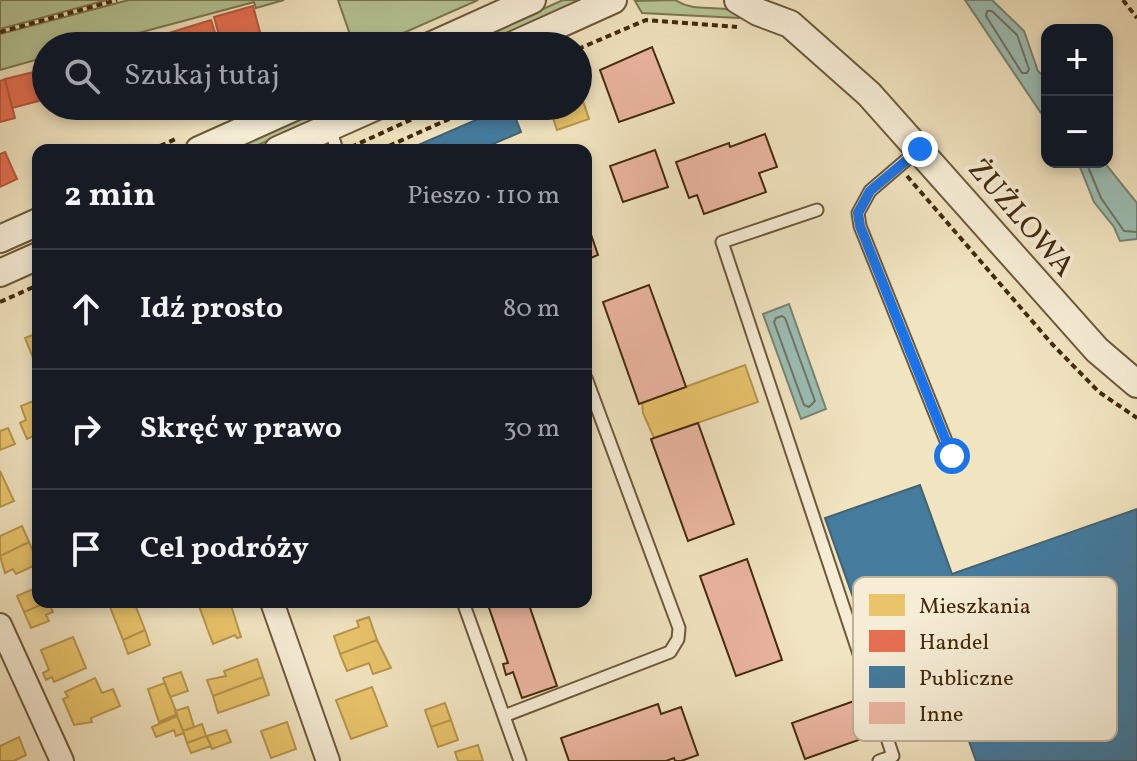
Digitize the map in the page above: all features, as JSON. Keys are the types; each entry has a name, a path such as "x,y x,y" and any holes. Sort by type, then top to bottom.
{"street":[{"path":"461,32 532,0"},
{"path":"542,32 613,0"},
{"name":"ŻUŻLOWA","path":"738,0 758,12 790,24"},
{"name":"ŻUŻLOWA","path":"775,0 790,24 869,94 920,149 1097,350 1137,384"},
{"path":"212,144 266,120"},
{"path":"306,144 333,138 358,120"},
{"path":"0,239 32,225"},
{"path":"0,273 32,259"},
{"path":"274,608 328,761"},
{"path":"0,625 62,761"}],"lane":[{"path":"920,149 870,191 858,213 860,226 952,456"},
{"path":"817,210 722,242 853,636"},
{"path":"504,716 670,652 678,639 679,628 592,394"},
{"path":"465,608 520,761"},
{"path":"879,761 893,756 888,741"}],"path":[{"path":"0,32 117,0"},
{"path":"1123,0 1137,18"},
{"path":"592,43 646,20 745,27"},
{"path":"359,144 411,120"},
{"path":"393,144 447,120"},
{"path":"906,174 1052,344 1099,392 1137,418"},
{"path":"0,302 32,288"}],"green space":[{"path":"0,0 107,0 0,29"},
{"path":"129,0 284,0 256,8 254,2 142,32 32,32 32,61 0,70 0,34"},
{"path":"338,0 478,0 406,32 349,32"},
{"path":"563,0 581,0 510,32 491,32"},
{"path":"675,0 693,7 726,9 743,16 642,13 635,1"},
{"path":"294,120 314,120 260,144 240,144"}],"water":[{"path":"965,0 992,0 1024,31 1041,74 1041,113"},
{"path":"1080,168 1109,168 1137,203 1137,239 1120,241 1114,227 1094,202"},
{"path":"789,304 826,409 801,419 763,314"}],"building: Mieszkania":[{"path":"554,120 586,120 557,130"},
{"path":"32,335 32,355 25,338"},
{"path":"745,365 758,402 654,438 642,403"},
{"path":"32,401 32,437 27,439 20,423 26,420 21,406"},
{"path":"8,428 15,444 0,450 0,431"},
{"path":"0,471 14,501 0,507"},
{"path":"22,526 29,542 0,556 0,536"},
{"path":"29,542 32,567 16,574 13,569 5,573 0,556"},
{"path":"32,590 34,608 24,612 17,596"},
{"path":"34,608 51,608 53,612 46,615 49,621 31,628 24,612"},
{"path":"110,608 136,608 145,630 123,640"},
{"path":"200,608 232,608 241,637 235,635 213,644"},
{"path":"369,617 377,640 340,654 334,636 359,627 357,621"},
{"path":"145,630 150,645 128,654 123,640"},
{"path":"73,637 86,668 54,682 52,677 46,680 43,673 49,670 41,650"},
{"path":"377,640 391,668 373,674 369,663 347,671 340,654"},
{"path":"257,659 263,677 213,696 207,680 226,676 224,671"},
{"path":"181,672 188,691 170,697 163,678"},
{"path":"263,677 269,695 218,713 213,696"},
{"path":"95,678 102,693 113,689 120,706 91,718 92,722 74,725 63,699 68,697 65,692"},
{"path":"165,683 177,714 159,722 148,689"},
{"path":"372,687 387,726 351,739 336,700"},
{"path":"445,703 451,720 431,727 425,710"},
{"path":"188,707 194,727 183,731 175,711"},
{"path":"177,716 184,733 176,736 174,730 156,737 152,727"},
{"path":"451,720 458,740 438,747 431,727"},
{"path":"287,722 296,749 271,758 261,731"},
{"path":"202,724 206,736 187,743 183,731"},
{"path":"226,730 231,742 212,749 207,736"},
{"path":"206,736 211,746 191,753 187,743"},
{"path":"19,737 26,755 14,761 0,761 0,746"},
{"path":"478,745 483,761 458,761 455,752"}],"building: Handel":[{"path":"253,6 260,32 218,32 214,17"},
{"path":"211,20 215,32 172,32"},
{"path":"32,72 32,103 12,108 5,79"},
{"path":"5,79 15,118 0,122 0,81"},
{"path":"5,152 17,179 0,187 0,154"}],"building: Publiczne":[{"path":"476,120 516,120 521,132 493,144 421,144"},
{"path":"920,485 952,574 1137,509 1137,761 976,761 969,741 1117,741 1117,577 853,577 853,597 825,518"}],"building: Inne":[{"path":"652,47 674,103 619,122 600,70"},
{"path":"765,134 777,167 759,173 766,192 704,214 697,195 689,198 676,162"},
{"path":"655,150 668,187 623,202 610,166"},
{"path":"592,238 598,255 592,258"},
{"path":"649,285 686,387 639,404 603,302"},
{"path":"698,423 734,524 688,541 651,439"},
{"path":"747,559 782,660 736,676 700,576"},
{"path":"489,608 530,608 557,686 522,698 513,672 506,675 503,664 508,663"},
{"path":"853,701 853,741 856,741 805,759 792,723"},
{"path":"658,704 661,714 681,707 698,755 681,761 674,758 666,761 569,761 561,738"}],"route":[{"path":"920,149 870,191 858,213 860,226 952,456"}]}
